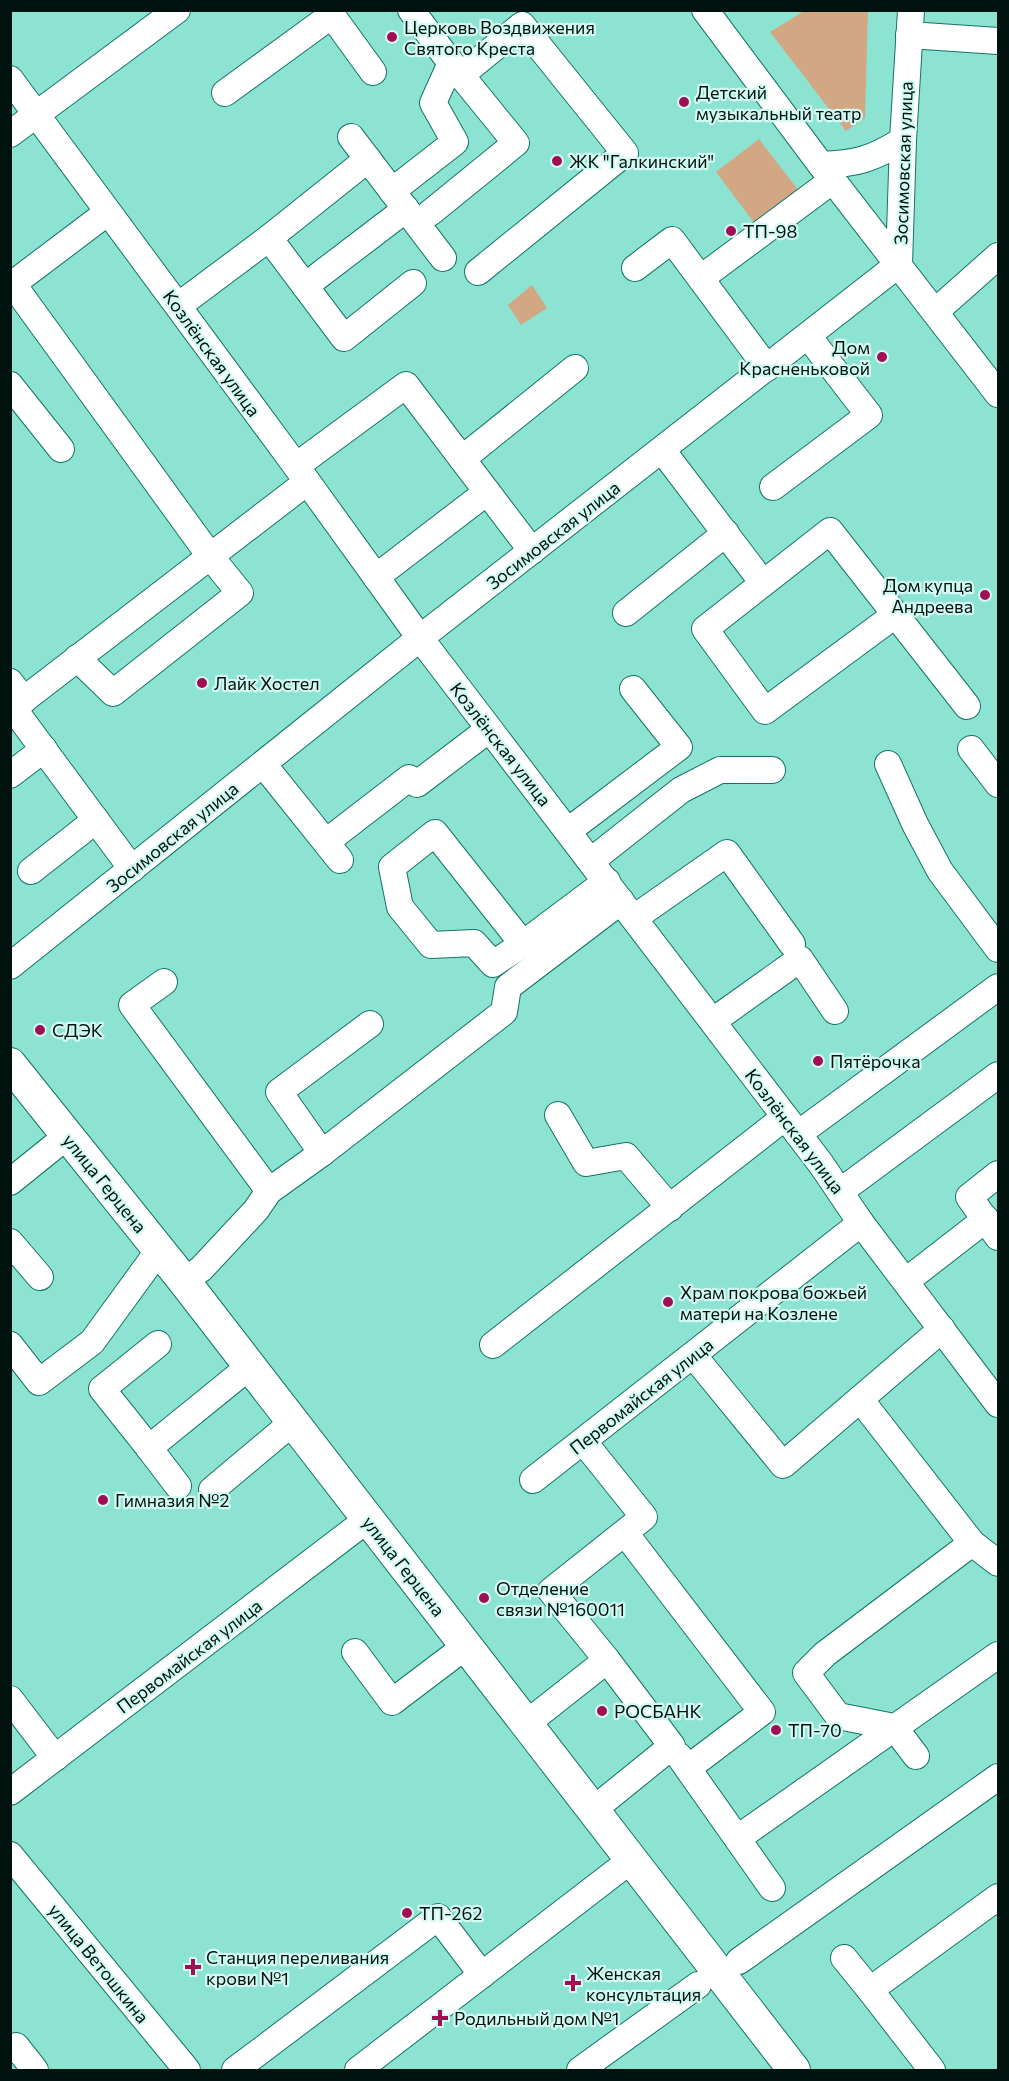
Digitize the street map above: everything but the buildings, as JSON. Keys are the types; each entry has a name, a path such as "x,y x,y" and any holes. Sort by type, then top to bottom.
{"main road":[{"name":"улица Герцена","path":"10,1064 184,1281 794,2070"}],"street":[{"path":"10,134 177,10"},
{"path":"305,286 409,204 516,143 411,10"},
{"path":"705,10 827,173 999,394"},
{"path":"225,93 330,13 373,72"},
{"path":"910,23 999,41"},
{"name":"Зосимовская улица","path":"10,966 420,638 899,264 910,23"},
{"path":"409,204 455,142 433,103 456,69 522,25 625,153 478,272"},
{"name":"Козлёнская улица","path":"10,79 488,730 568,831 792,1126 841,1191 861,1222 999,1404"},
{"path":"351,137 409,204 443,258"},
{"path":"701,278 827,173 843,164 864,161 903,140"},
{"path":"178,306 269,238 368,159"},
{"path":"77,658 113,693 240,594 211,548 11,285 108,212"},
{"path":"269,238 344,338 413,284"},
{"path":"635,268 672,240 767,368"},
{"path":"936,311 999,256"},
{"path":"773,487 875,423 808,336"},
{"path":"462,459 575,368"},
{"path":"10,385 61,448"},
{"path":"132,869 14,708 17,691 77,658 406,385 532,551"},
{"path":"662,450 763,584"},
{"path":"376,577 487,492"},
{"path":"895,615 765,711 705,629 830,531 967,706"},
{"path":"626,613 726,533"},
{"path":"568,831 680,747 633,689"},
{"path":"263,764 333,851 409,778 417,784 488,730"},
{"path":"971,748 999,784"},
{"path":"10,775 44,749"},
{"path":"888,764 915,824 940,871 999,949"},
{"path":"184,1281 201,1269 256,1210 269,1191 322,1153 504,1012 508,987 613,891 681,790 720,770 772,770"},
{"path":"31,871 96,820"},
{"path":"523,944 435,833 392,867 400,907 431,945 474,943 493,964 613,891 727,853 792,944"},
{"path":"712,1021 800,959 835,1011"},
{"path":"164,982 132,1005 269,1191"},
{"path":"493,1345 670,1208 999,987"},
{"path":"322,1153 279,1092 370,1024"},
{"path":"841,1191 999,1075"},
{"path":"558,1115 586,1163 626,1156 670,1208"},
{"path":"10,1182 67,1136"},
{"path":"906,1281 992,1228 969,1197 999,1174"},
{"name":"Первомайская улица","path":"533,1480 861,1222"},
{"path":"10,1242 40,1277"},
{"path":"10,1344 39,1382 92,1342 159,1250"},
{"path":"693,1355 783,1465 942,1329"},
{"path":"158,1344 102,1389 178,1486"},
{"path":"149,1448 250,1366"},
{"path":"860,1400 972,1543 999,1563"},
{"path":"212,1490 293,1422"},
{"path":"583,1441 644,1517 551,1591 672,1746 772,1888"},
{"name":"Первомайская улица","path":"10,1792 368,1519"},
{"path":"625,1533 762,1712 688,1768"},
{"path":"916,1756 894,1727 838,1716 806,1673 825,1654 972,1543"},
{"path":"355,1652 392,1702 466,1646"},
{"path":"738,1838 999,1655"},
{"path":"526,1724 607,1660"},
{"path":"10,1700 55,1758"},
{"path":"593,1810 672,1746"},
{"path":"739,1961 999,1777"},
{"name":"улица Ветошкина","path":"10,1855 182,2068"},
{"path":"358,2070 631,1860"},
{"path":"870,1990 999,1897"},
{"path":"236,2070 438,1917 482,1975"},
{"path":"844,1958 932,2070"},
{"path":"580,2070 698,1985"},
{"path":"10,2049 16,2046 34,2070"}],"shaded area":[{"path":"804,11 868,11 865,118 846,131 770,32"},
{"path":"759,139 799,191 755,224 716,172"},
{"path":"532,285 547,308 521,325 508,305"}],"place":[{"name":"Церковь Воздвижения Святого Креста","path":"392,37"},
{"name":"Детский музыкальный театр","path":"684,102"},
{"name":"ЖК \"Галкинский\"","path":"557,161"},
{"name":"ТП-98","path":"731,231"},
{"name":"Дом Красненьковой","path":"882,357"},
{"name":"Дом купца Андреева","path":"985,595"},
{"name":"Лайк Хостел","path":"202,683"},
{"name":"СДЭК","path":"40,1030"},
{"name":"Пятёрочка","path":"818,1061"},
{"name":"Храм покрова божьей матери на Козлене","path":"668,1302"},
{"name":"Гимназия №2","path":"103,1500"},
{"name":"Отделение связи №160011","path":"484,1598"},
{"name":"РОСБАНК","path":"602,1711"},
{"name":"ТП-70","path":"776,1730"},
{"name":"ТП-262","path":"407,1913"},
{"name":"Станция переливания крови №1","path":"193,1967"},
{"name":"Женская консультация","path":"573,1983"},
{"name":"Родильный дом №1","path":"440,2018"}]}
